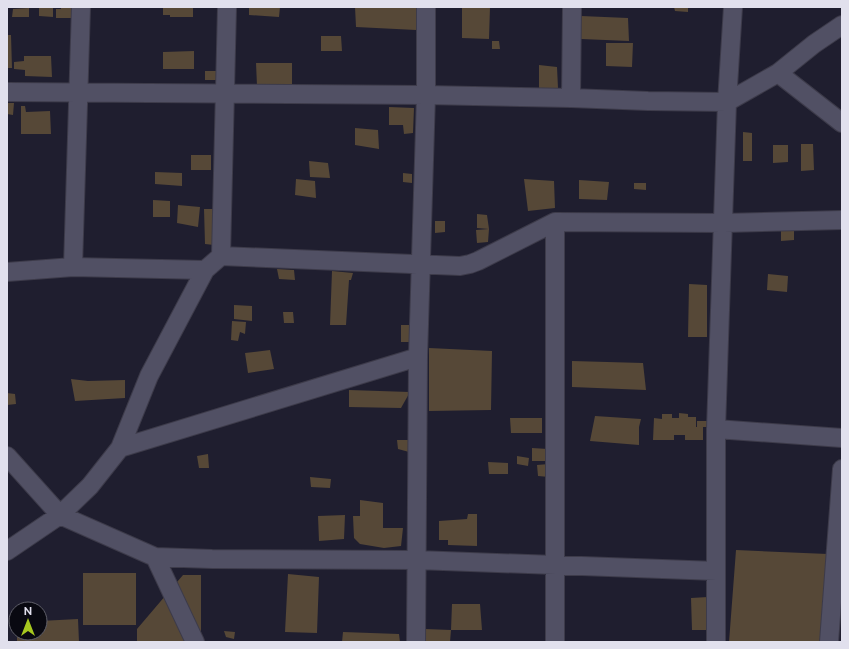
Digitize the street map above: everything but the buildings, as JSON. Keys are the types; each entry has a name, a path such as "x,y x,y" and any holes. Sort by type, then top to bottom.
{"street":[{"path":"73,267 81,7"},
{"path":"221,256 227,7"},
{"path":"416,642 418,358 426,95 426,7"},
{"path":"571,98 572,7"},
{"path":"716,642 716,429 727,102 733,7"},
{"path":"7,92 426,95 727,102 778,73 814,44 842,25"},
{"path":"778,73 842,124"},
{"path":"7,550 60,515 90,486 120,448 149,376 204,270 221,256 460,266 470,264 555,222 842,220"},
{"path":"555,222 555,642"},
{"path":"7,272 73,267 204,270"},
{"path":"120,448 418,358"},
{"path":"716,429 842,438"},
{"path":"7,456 60,515 155,557 212,559 417,560 716,571"},
{"path":"829,642 842,470"},
{"path":"155,557 195,642"}]}
